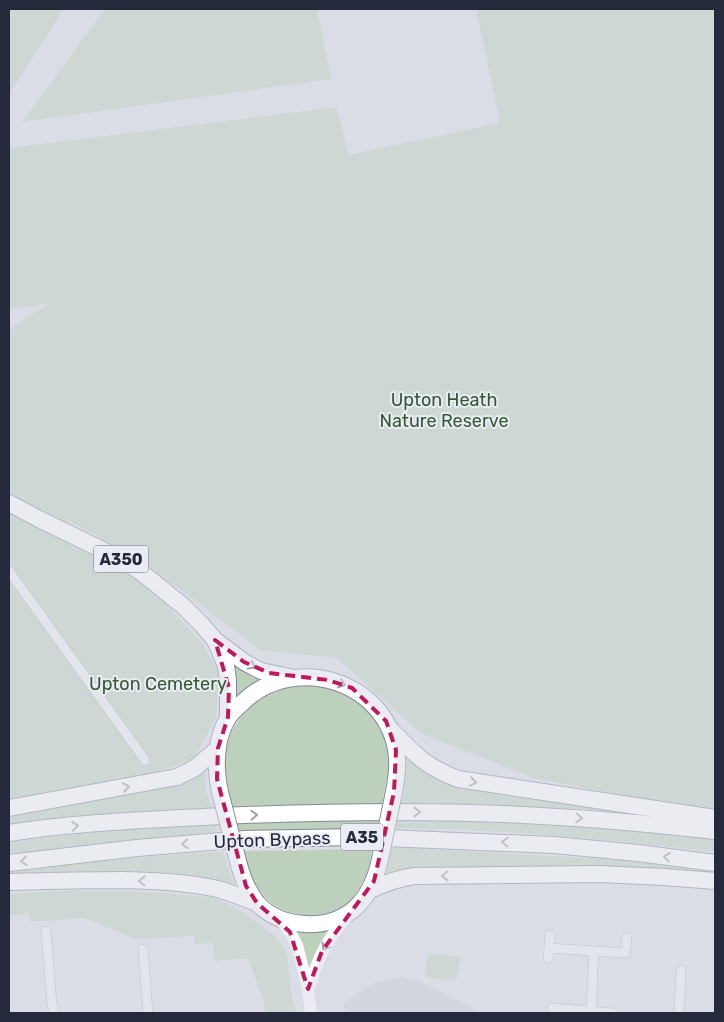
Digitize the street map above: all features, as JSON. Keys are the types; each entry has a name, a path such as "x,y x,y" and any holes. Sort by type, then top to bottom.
{"highway":[{"name":"A350","path":"9,503 132,566 184,606 215,640 244,662 261,671 294,678"},
{"name":"A350","path":"215,640 226,666 229,688 228,718"},
{"path":"294,678 328,680 352,688 377,709 386,721 390,729 397,758 394,792 376,874 370,890 352,910 324,923 292,922 268,912 257,903 246,886 220,792 216,770 218,748 228,718 250,695 277,682 294,678"},
{"path":"390,729 422,761 434,769 458,779 715,818"},
{"path":"9,808 176,777 195,768 218,748"},
{"name":"Upton Bypass","path":"9,833 157,820 292,813 395,812 563,817 715,831"},
{"name":"Upton Bypass","path":"9,863 137,848 245,839 354,837 554,845 715,862"},
{"path":"370,890 394,880 415,876 599,874 715,880"},
{"path":"9,882 85,880 172,882 218,889 257,903"}],"main road":[{"path":"308,989 322,951 352,910"},
{"path":"279,918 290,932 296,945 308,989 310,1013"}],"street":[{"path":"9,571 145,760"},
{"path":"46,931 54,1013"},
{"path":"550,935 549,953 594,951 626,953 627,938"},
{"path":"143,949 148,1013"},
{"path":"591,1011 594,951"},
{"path":"679,1013 681,970"},
{"path":"552,1008 614,1013"}],"highlighted area":[{"path":"215,640 244,662 269,673 328,680 352,688 386,721 396,750 394,792 374,881 322,951 308,989 290,932 257,903 246,886 217,779 218,748 228,717 229,688"}],"shaded area":[{"path":"400,977 417,980 482,1013 347,1013 342,1004 373,983"}],"green space":[{"path":"9,9 64,9 9,94"},
{"path":"105,9 317,9 331,79 22,122"},
{"name":"Upton Heath Nature Reserve","path":"476,9 715,9 715,811 537,779 422,734 337,658 260,650 176,586 122,551 70,521 66,528 9,498 9,330 48,304 9,309 9,148 337,107 348,155 500,123"},
{"name":"Upton Cemetery","path":"9,511 45,528 139,579 165,603 201,642 219,672 216,718 194,759 145,776 9,803"},
{"path":"233,661 264,679 236,700"},
{"path":"317,684 348,694 371,712 384,736 389,759 389,769 382,803 233,806 226,784 225,765 228,743 236,724 250,707 275,690 290,685"},
{"path":"412,760 428,774 440,779 654,814 653,817 570,809 402,803 407,761"},
{"path":"204,770 206,790 212,809 9,828 9,815 188,782"},
{"path":"378,818 377,830 239,834 237,821"},
{"path":"397,818 546,823 695,836 715,839 715,852 635,843 475,830 395,828"},
{"path":"214,823 218,834 9,858 9,842 125,829"},
{"path":"392,847 621,860 715,869 715,875 383,879"},
{"path":"372,849 366,876 348,904 333,911 313,915 303,915 284,910 267,899 252,879 243,851"},
{"path":"223,852 236,887 9,879 9,872 169,855"},
{"path":"53,891 164,893 217,898 244,913 276,937 287,954 292,1000 297,1013 265,1013 263,998 248,958 215,961 213,943 195,944 194,936 135,939 84,918 31,922 28,914 9,915 9,894"},
{"path":"328,928 331,932 310,971 294,930 310,932"},
{"path":"428,953 460,957 456,981 425,977"}]}
